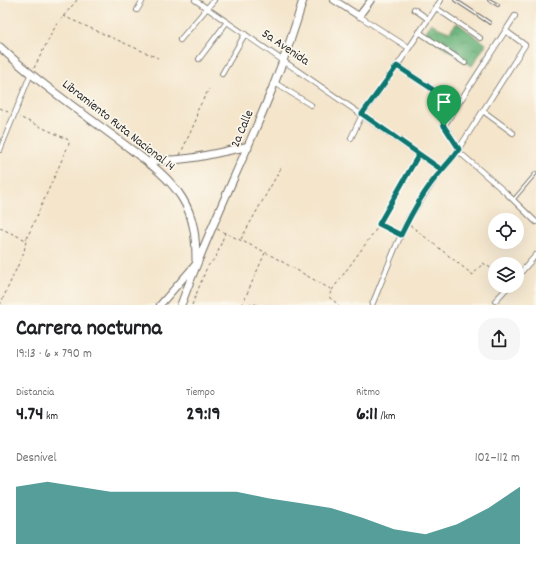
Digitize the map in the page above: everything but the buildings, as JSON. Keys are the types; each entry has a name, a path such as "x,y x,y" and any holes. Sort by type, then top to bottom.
{"main road":[{"name":"2a Calle","path":"181,305 196,264 248,148 275,83 302,0"},
{"path":"334,0 359,16 371,0"},
{"name":"Libramiento Ruta Nacional 14","path":"0,47 31,73 149,164 174,186 186,204 194,227 196,264"},
{"path":"149,164 154,160 181,159 245,147 248,148"},
{"path":"160,305 196,264"}],"street":[{"path":"137,10 143,0"},
{"name":"5a Avenida","path":"195,0 442,170"},
{"path":"180,40 214,0"},
{"path":"351,138 362,114 397,66 441,0"},
{"path":"436,8 480,38"},
{"path":"414,9 428,19"},
{"path":"359,16 409,48"},
{"path":"444,126 515,16"},
{"path":"199,59 227,22"},
{"path":"372,305 401,235 424,194 458,150 525,45 506,30"},
{"path":"419,32 465,64"},
{"path":"222,74 245,34"},
{"path":"397,66 432,89 435,94 444,126 458,150 536,222"},
{"path":"0,150 31,73"},
{"path":"275,83 311,105"},
{"path":"483,111 513,133"},
{"path":"524,269 536,254"},
{"path":"495,301 503,293"}],"lane":[{"path":"455,0 490,23"},
{"path":"489,0 498,5"},
{"path":"513,200 536,173"}],"path":[{"path":"31,73 51,34 63,16 77,0"},
{"path":"63,16 158,58"},
{"path":"181,159 181,152 208,89"},
{"path":"0,108 69,141 26,240 24,252 0,305"},
{"path":"339,305 329,296 332,290 379,224 419,154"},
{"path":"241,240 281,168"},
{"path":"407,223 473,275 484,263 488,266"},
{"path":"379,224 401,235"},
{"path":"212,227 265,252 332,290"},
{"path":"0,228 26,240"},
{"path":"192,305 206,267 216,257 225,233"},
{"path":"242,305 265,252"},
{"path":"249,305 251,303 257,305"}],"green space":[{"path":"431,23 449,32 457,23 486,44 472,66 425,34"}],"route":[{"path":"444,126 435,94 432,89 397,66 362,114 442,170 424,194 409,218 401,235 379,224 419,154 442,170 459,149 444,126"}]}
